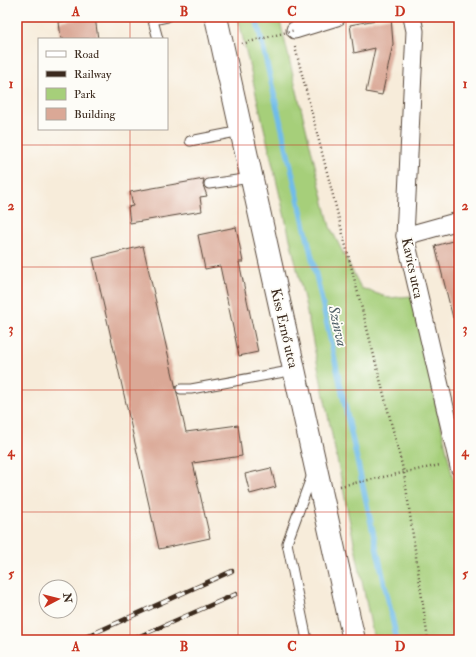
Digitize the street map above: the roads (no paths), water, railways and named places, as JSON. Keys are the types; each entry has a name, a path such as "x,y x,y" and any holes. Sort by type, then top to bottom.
{"street":[{"name":"Kiss Ernő utca","path":"216,17 354,640"},
{"path":"292,32 337,17"},
{"name":"Kavics utca","path":"412,17 414,31 405,236 457,448 459,466"},
{"path":"405,236 459,220"}],"lane":[{"path":"158,38 153,18 167,17"},
{"path":"190,141 241,130"},
{"path":"209,184 251,178"},
{"path":"181,389 191,389 295,370"},
{"path":"307,640 287,543 315,468"}],"waterway":[{"name":"Szinva","path":"256,17 319,288 397,640"}],"railway":[{"path":"79,640 232,571"},
{"path":"131,640 236,594"}]}
